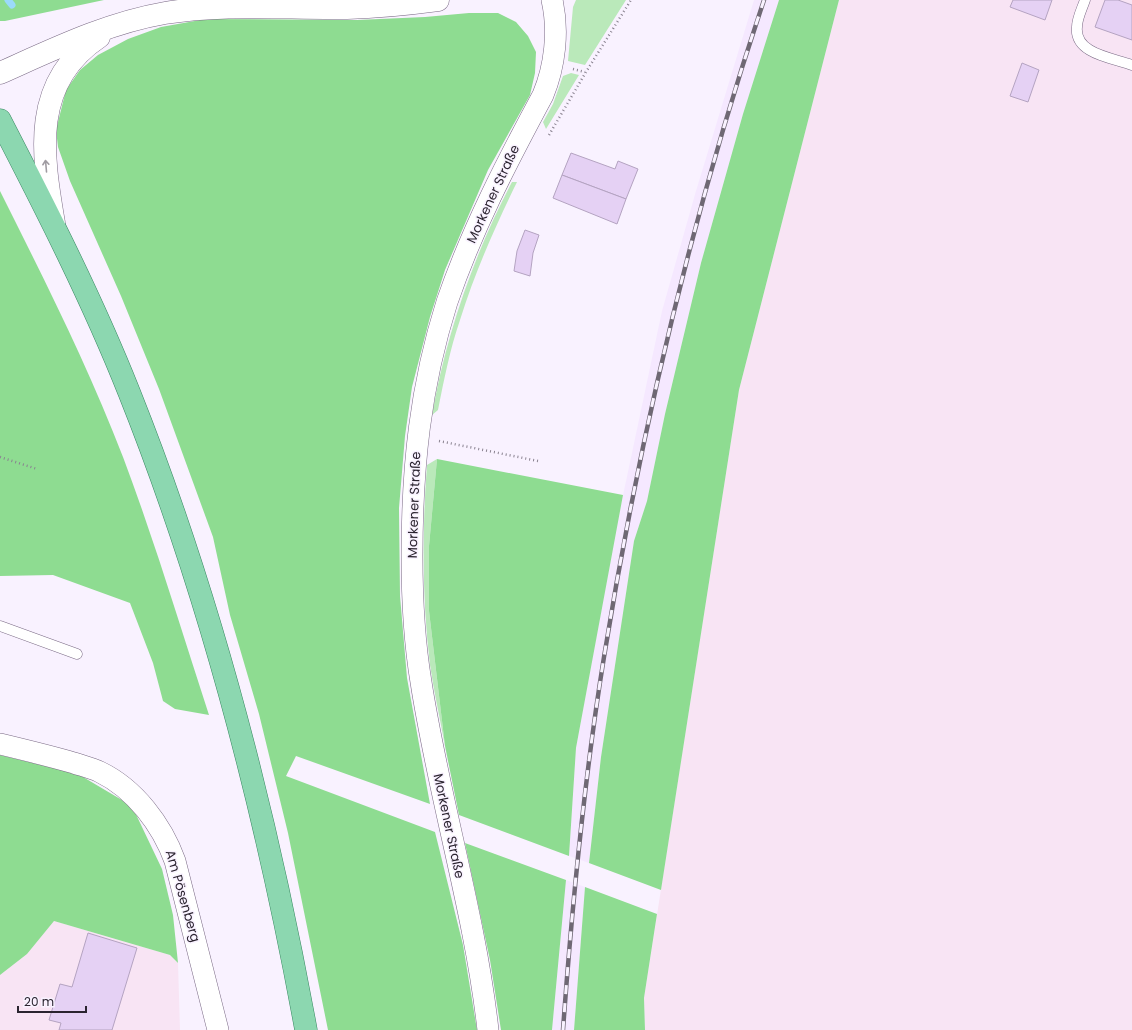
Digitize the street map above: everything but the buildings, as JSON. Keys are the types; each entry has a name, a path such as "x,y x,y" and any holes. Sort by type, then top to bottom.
{"main road":[{"path":"0,72 79,39 118,25 144,18 186,10 240,7 349,8 438,0"},
{"path":"56,232 46,167 46,120 50,100 56,83 66,68 96,39 118,25"},
{"path":"0,120 56,232 111,348 172,508 204,603 232,701 268,849 306,1030"}],"street":[{"name":"Morkener Straße","path":"488,1030 476,951 439,782 418,660 412,566 414,466 419,425 428,377 448,301 486,205 543,95 549,79 554,58 556,31 552,0"},
{"name":"Am Pösenberg","path":"0,744 52,756 100,771 124,788 148,811 164,837 175,862 218,1030"}],"lane":[{"path":"1085,0 1076,28 1077,37 1082,45 1092,51 1132,65"},
{"path":"0,626 77,654"}],"path":[{"path":"546,140 631,0"},
{"path":"435,446 436,440 538,461"},
{"path":"0,457 37,469"}],"shaded area":[{"path":"754,0 779,0 743,114 701,263 665,414 647,501 634,541 601,757 589,863 569,856 576,748 618,519 662,311 696,191"},
{"path":"839,0 1132,0 1132,1030 645,1030 644,998 739,390"},
{"path":"566,880 585,887 574,1030 552,1030"},
{"path":"54,921 170,955 178,963 180,1030 0,1030 0,975 27,954"}],"green space":[{"path":"0,0 104,0 0,21"},
{"path":"576,0 626,0 585,65 568,61 573,7"},
{"path":"779,0 839,0 739,390 661,890 589,863 601,757 634,541 647,501 665,414 701,263 743,114"},
{"path":"469,13 498,13 516,22 528,36 536,52 535,73 530,95 488,170 445,270 430,317 412,387 405,436 399,508 400,596 407,678 430,804 296,756 286,776 435,832 463,945 477,1030 328,1030 288,833 259,714 230,615 213,537 159,389 121,296 70,181 58,147 56,130 66,90 80,70 98,55 128,39 161,27 206,19 357,20 425,17"},
{"path":"571,73 579,75 546,129 543,122 553,104 563,76"},
{"path":"512,182 517,182 493,233 472,285 453,342 438,410 432,415 453,325 485,238"},
{"path":"0,191 65,323 95,389 123,457 168,586 209,715 175,709 163,701 153,663 130,603 53,575 0,576"},
{"path":"437,459 429,546 429,611 445,746 430,665 424,590 424,515 427,465"},
{"path":"437,459 623,495 576,748 569,856 459,815 445,746 429,611 429,546"},
{"path":"0,755 78,774 132,806 162,869 173,915 178,963 170,955 54,921 27,954 0,975"},
{"path":"465,843 566,880 552,1030 501,1030 490,960"},
{"path":"585,887 657,914 644,998 645,1030 574,1030"}],"waterway":[{"path":"8,0 12,5"}],"railway":[{"path":"563,1030 570,936 590,750 618,574 634,490 651,408 691,244 738,81 764,0"}]}
